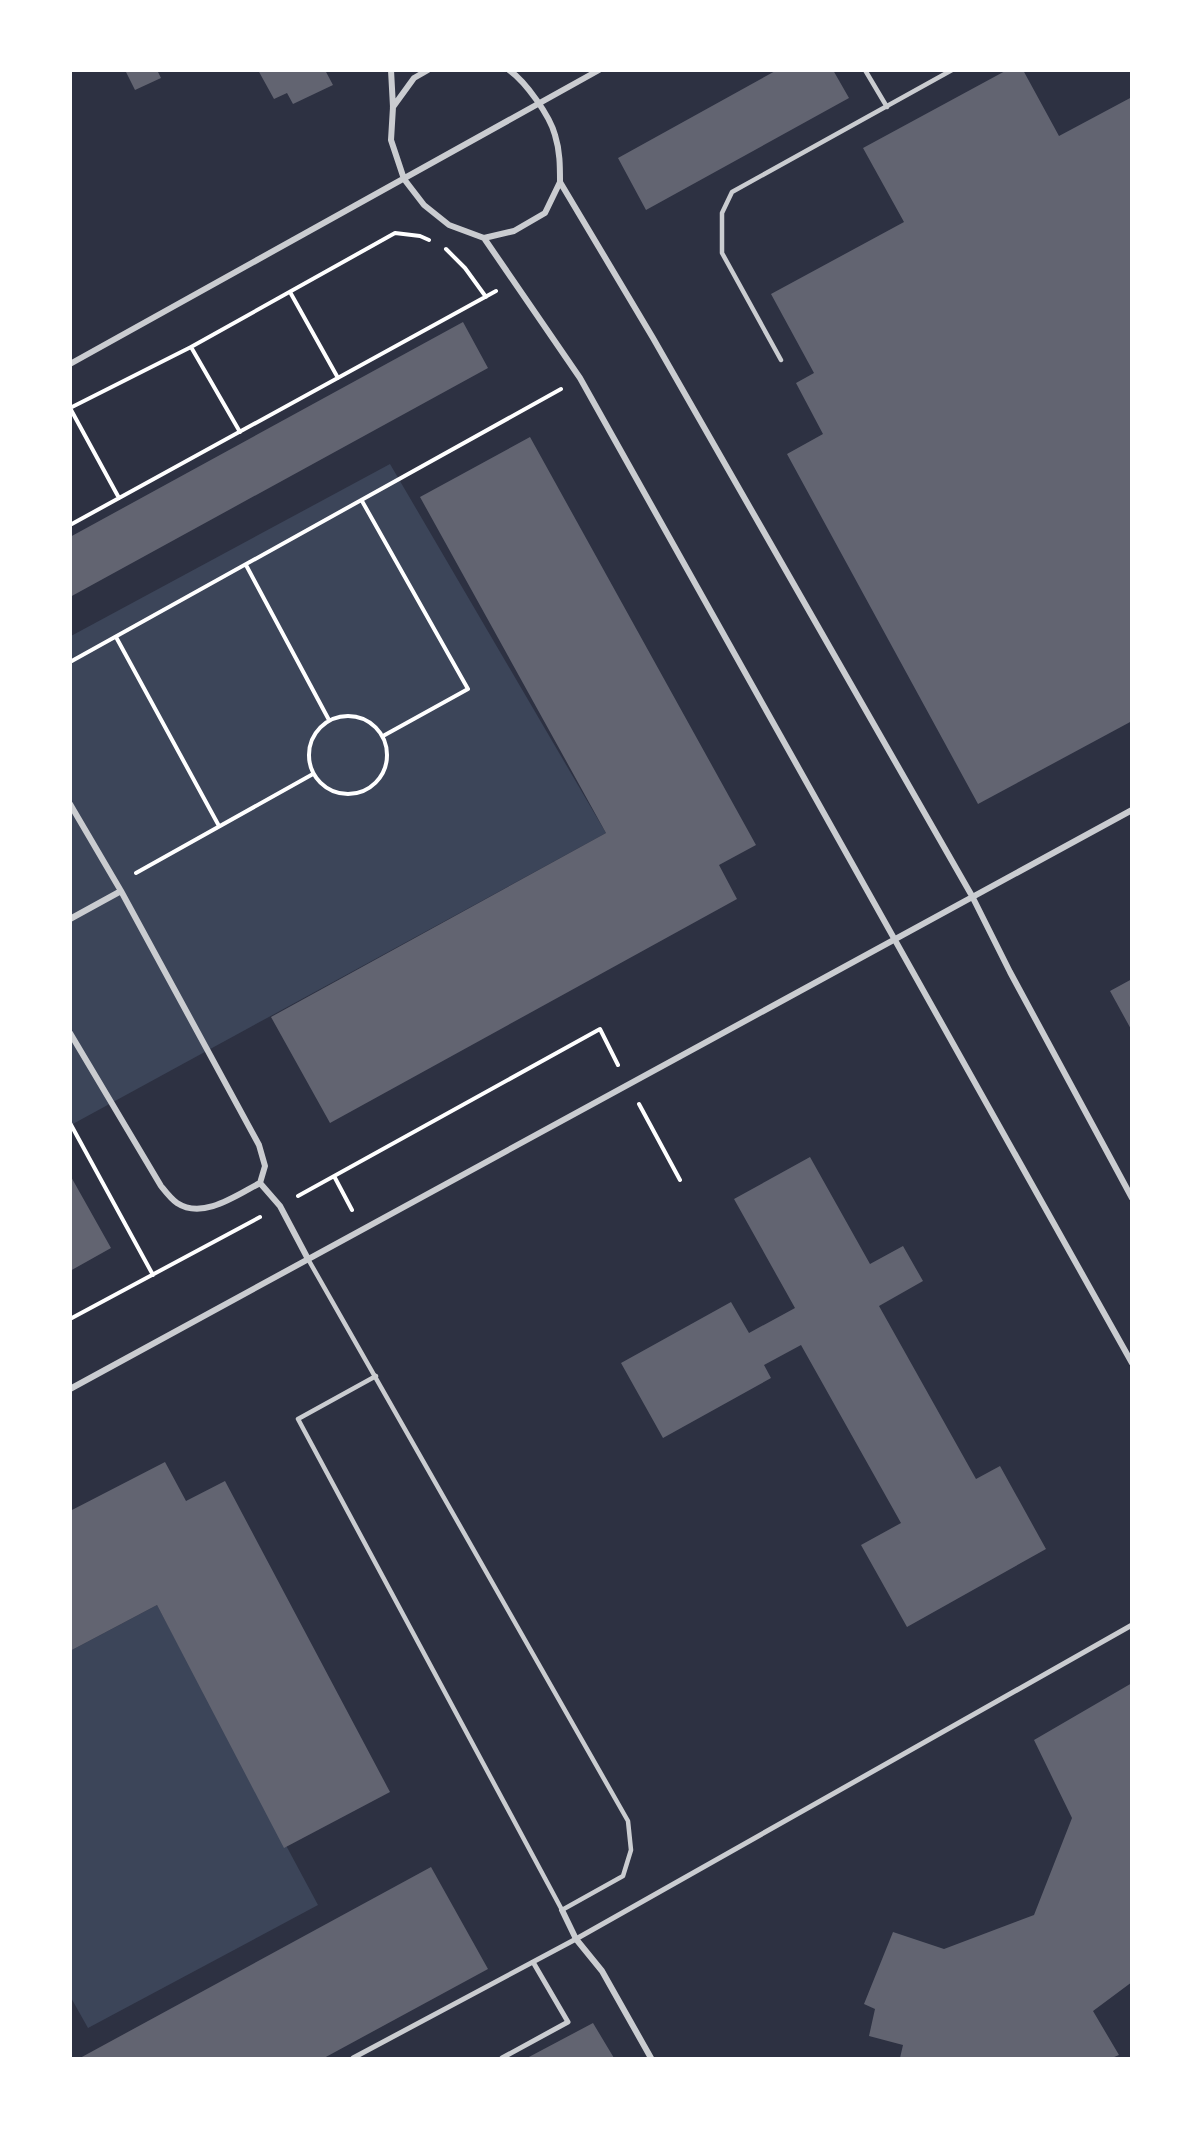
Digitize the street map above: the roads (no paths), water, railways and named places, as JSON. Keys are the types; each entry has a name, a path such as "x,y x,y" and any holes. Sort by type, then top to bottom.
{"street":[{"path":"392,70 391,140 404,179 424,205 449,225 484,238 514,231 545,213 560,182 560,157 555,132 518,76 509,70"},
{"path":"393,107 414,78 428,70"},
{"path":"70,364 599,70"},
{"path":"560,182 653,338 972,896 1131,1198"},
{"path":"484,238 580,378 1131,1363"},
{"path":"70,804 121,891 259,1145 265,1166 260,1182 219,1205 195,1209 177,1203 160,1186 70,1033"},
{"path":"70,1389 1131,810"},
{"path":"70,918 121,891"},
{"path":"260,1182 280,1206 308,1259"},
{"path":"353,2058 576,1939 1131,1625"},
{"path":"562,1910 576,1939 602,1971 651,2058"},
{"path":"502,2058 568,2022 533,1962"}],"lane":[{"path":"865,70 887,107"},
{"path":"781,360 722,253 722,213 732,192 952,70"},
{"path":"308,1259 376,1376 628,1821 631,1850 623,1876 562,1910 298,1419 376,1376"}]}
